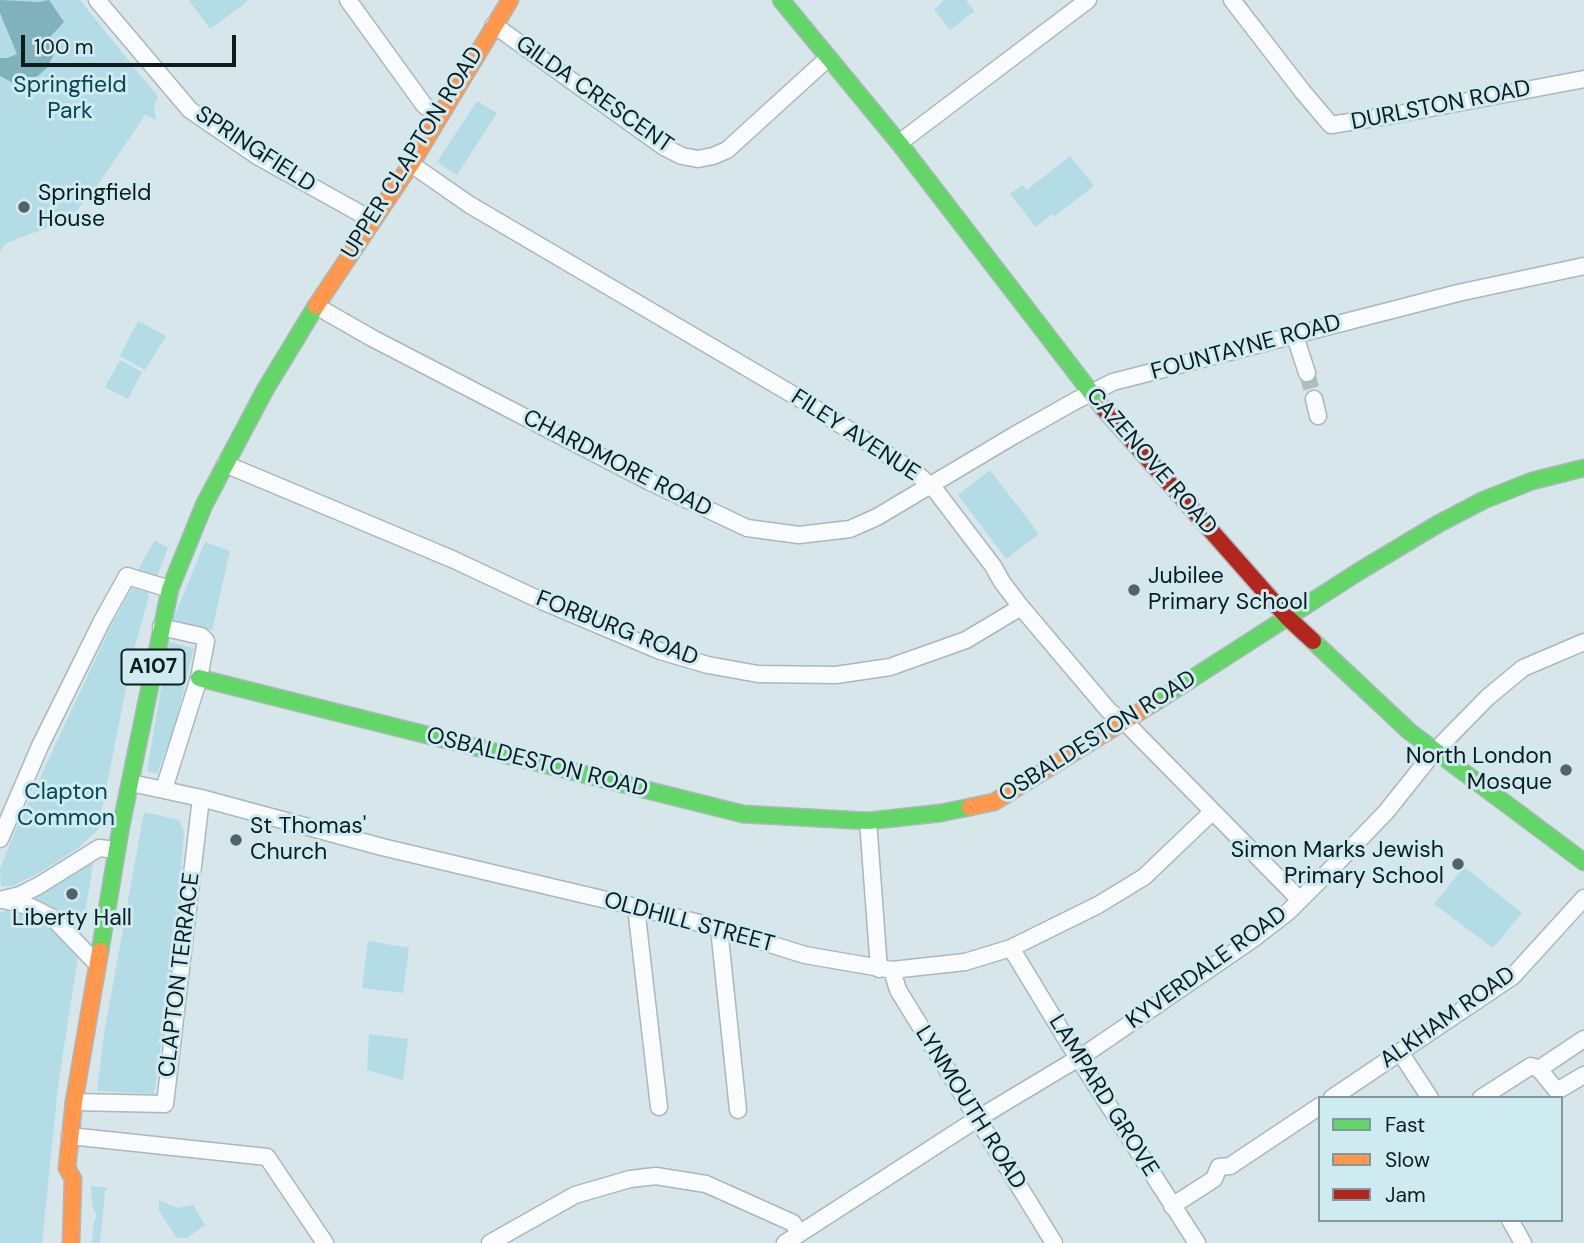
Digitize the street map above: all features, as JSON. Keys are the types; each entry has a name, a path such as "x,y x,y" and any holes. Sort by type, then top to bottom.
{"main road":[{"name":"UPPER CLAPTON ROAD","path":"316,306 411,164 510,0"},
{"name":"CAZENOVE ROAD","path":"781,0 899,143 1091,393 1287,617 1353,681 1434,752 1584,862"},
{"name":"A107","path":"56,1203 59,1177 67,1168 74,1102 117,850 170,589 204,505 225,464 265,390 316,306"},
{"name":"OSBALDESTON ROAD","path":"199,678 743,814 868,821 941,813 994,802 1438,524 1484,500 1532,481 1584,468"},
{"name":"A107","path":"67,1168 74,1179 71,1243"}],"street":[{"name":"SPRINGFIELD","path":"97,0 190,110 257,156 372,220"},
{"path":"348,0 424,105 439,117"},
{"path":"899,143 1088,0"},
{"name":"DURLSTON ROAD","path":"1232,0 1331,125 1584,79"},
{"name":"GILDA CRESCENT","path":"494,25 664,147 682,156 698,159 727,150 827,59"},
{"name":"FILEY AVENUE","path":"411,164 470,205 887,453 930,486 993,566 1021,607 1109,710 1125,722 1300,900"},
{"name":"FOUNTAYNE ROAD","path":"930,486 941,477 1113,382 1458,293 1584,266"},
{"name":"CHARDMORE ROAD","path":"316,306 576,444 747,528 799,536 850,528 877,517 930,486"},
{"path":"1295,336 1307,373"},
{"path":"1314,399 1318,416"},
{"name":"FORBURG ROAD","path":"225,464 452,559 544,602 660,651 708,665 758,674 836,675 890,667 966,640 1021,607"},
{"path":"0,839 40,746 127,576 170,589"},
{"path":"161,627 201,636 206,641 199,678 164,789"},
{"name":"KYVERDALE ROAD","path":"785,1243 977,1119 1078,1058 1253,940 1300,900 1386,811 1434,752 1502,684 1523,668 1584,642"},
{"name":"OLDHILL STREET","path":"131,783 636,906 806,955 886,970 965,962 1011,948 1098,905 1144,877 1212,812"},
{"name":"CLAPTON TERRACE","path":"74,1102 164,1104 201,798"},
{"name":"LYNMOUTH ROAD","path":"868,821 886,970 1054,1243"},
{"path":"1,900 38,886 99,848 117,850"},
{"name":"ALKHAM ROAD","path":"1335,1096 1513,976 1584,898"},
{"path":"1,900 31,907 53,918 97,964"},
{"path":"636,906 659,1107"},
{"path":"719,928 738,1110"},
{"name":"LAMPARD GROVE","path":"1011,948 1197,1243"},
{"path":"1539,1069 1584,1039"},
{"path":"1400,1052 1429,1096"},
{"path":"1484,1096 1531,1066 1539,1069 1557,1091 1584,1074"},
{"path":"1172,1206 1214,1179 1219,1167 1230,1166 1318,1107"},
{"path":"70,1136 267,1157 325,1243"},
{"path":"491,1243 575,1195 630,1179 656,1176 706,1184 793,1223 799,1234"},
{"path":"1511,1222 1523,1243"}],"green space":[{"name":"Springfield Park","path":"0,0 80,0 158,97 154,105 156,120 145,115 93,192 68,220 6,243 0,252"},
{"path":"189,0 246,0 247,2 210,29"},
{"path":"944,0 966,0 974,11 950,30 934,10"},
{"path":"477,101 497,113 457,175 437,162"},
{"path":"1070,156 1094,186 1036,227 1010,194 1022,185 1027,190"},
{"path":"138,321 166,336 145,370 120,356"},
{"path":"120,360 142,372 128,399 105,387"},
{"path":"990,470 1039,534 1006,559 958,495"},
{"path":"155,540 168,548 157,576 138,570"},
{"path":"205,542 230,551 212,630 172,622"},
{"name":"Clapton Common","path":"132,588 147,592 149,596 133,653 98,830 77,849 37,874 12,886 1,886 0,869 14,833 111,626"},
{"path":"169,642 194,648 174,729 157,774 147,771"},
{"path":"144,812 179,820 184,832 174,955 154,1094 97,1091 104,1034"},
{"name":"Clapton Common","path":"93,864 81,936 60,917 31,899"},
{"path":"1464,867 1522,913 1493,948 1434,904"},
{"path":"8,911 45,922 73,945 78,956 58,1086 42,1243 0,1243 0,912"},
{"path":"368,941 409,948 403,993 362,988"},
{"path":"369,1034 408,1039 403,1080 367,1070"},
{"path":"91,1186 108,1188 105,1191 100,1243 92,1243 97,1216 92,1205"},
{"path":"159,1200 177,1208 193,1205 205,1225 187,1238 177,1238 159,1211"}],"shaded area":[{"path":"0,0 49,0 64,22 50,37 54,54 47,68 35,78 15,84 0,76 0,58 17,54 0,13"}],"tunnel":[{"path":"1307,373 1314,399"}],"traffic: fast":[{"path":"781,0 899,143 1103,408"},
{"path":"100,951 121,826 170,589 204,505 265,390 316,306"},
{"path":"1154,703 1438,524 1484,500 1532,481 1584,468"},
{"path":"1313,641 1410,732 1584,862"},
{"path":"199,678 743,814 868,821 970,807"}],"traffic: slow":[{"path":"316,306 411,164 510,0"},
{"path":"970,807 994,802 1154,703"},
{"path":"71,1243 73,1179 67,1168 74,1102 100,951"}],"traffic: jam":[{"path":"1103,408 1287,617 1313,641"}],"place":[{"name":"Springfield House","path":"24,207"},
{"name":"Jubilee Primary School","path":"1134,590"},
{"name":"North London Mosque","path":"1566,770"},
{"name":"St Thomas' Church","path":"236,840"},
{"name":"Simon Marks Jewish Primary School","path":"1458,864"},
{"name":"Liberty Hall","path":"72,894"}]}
